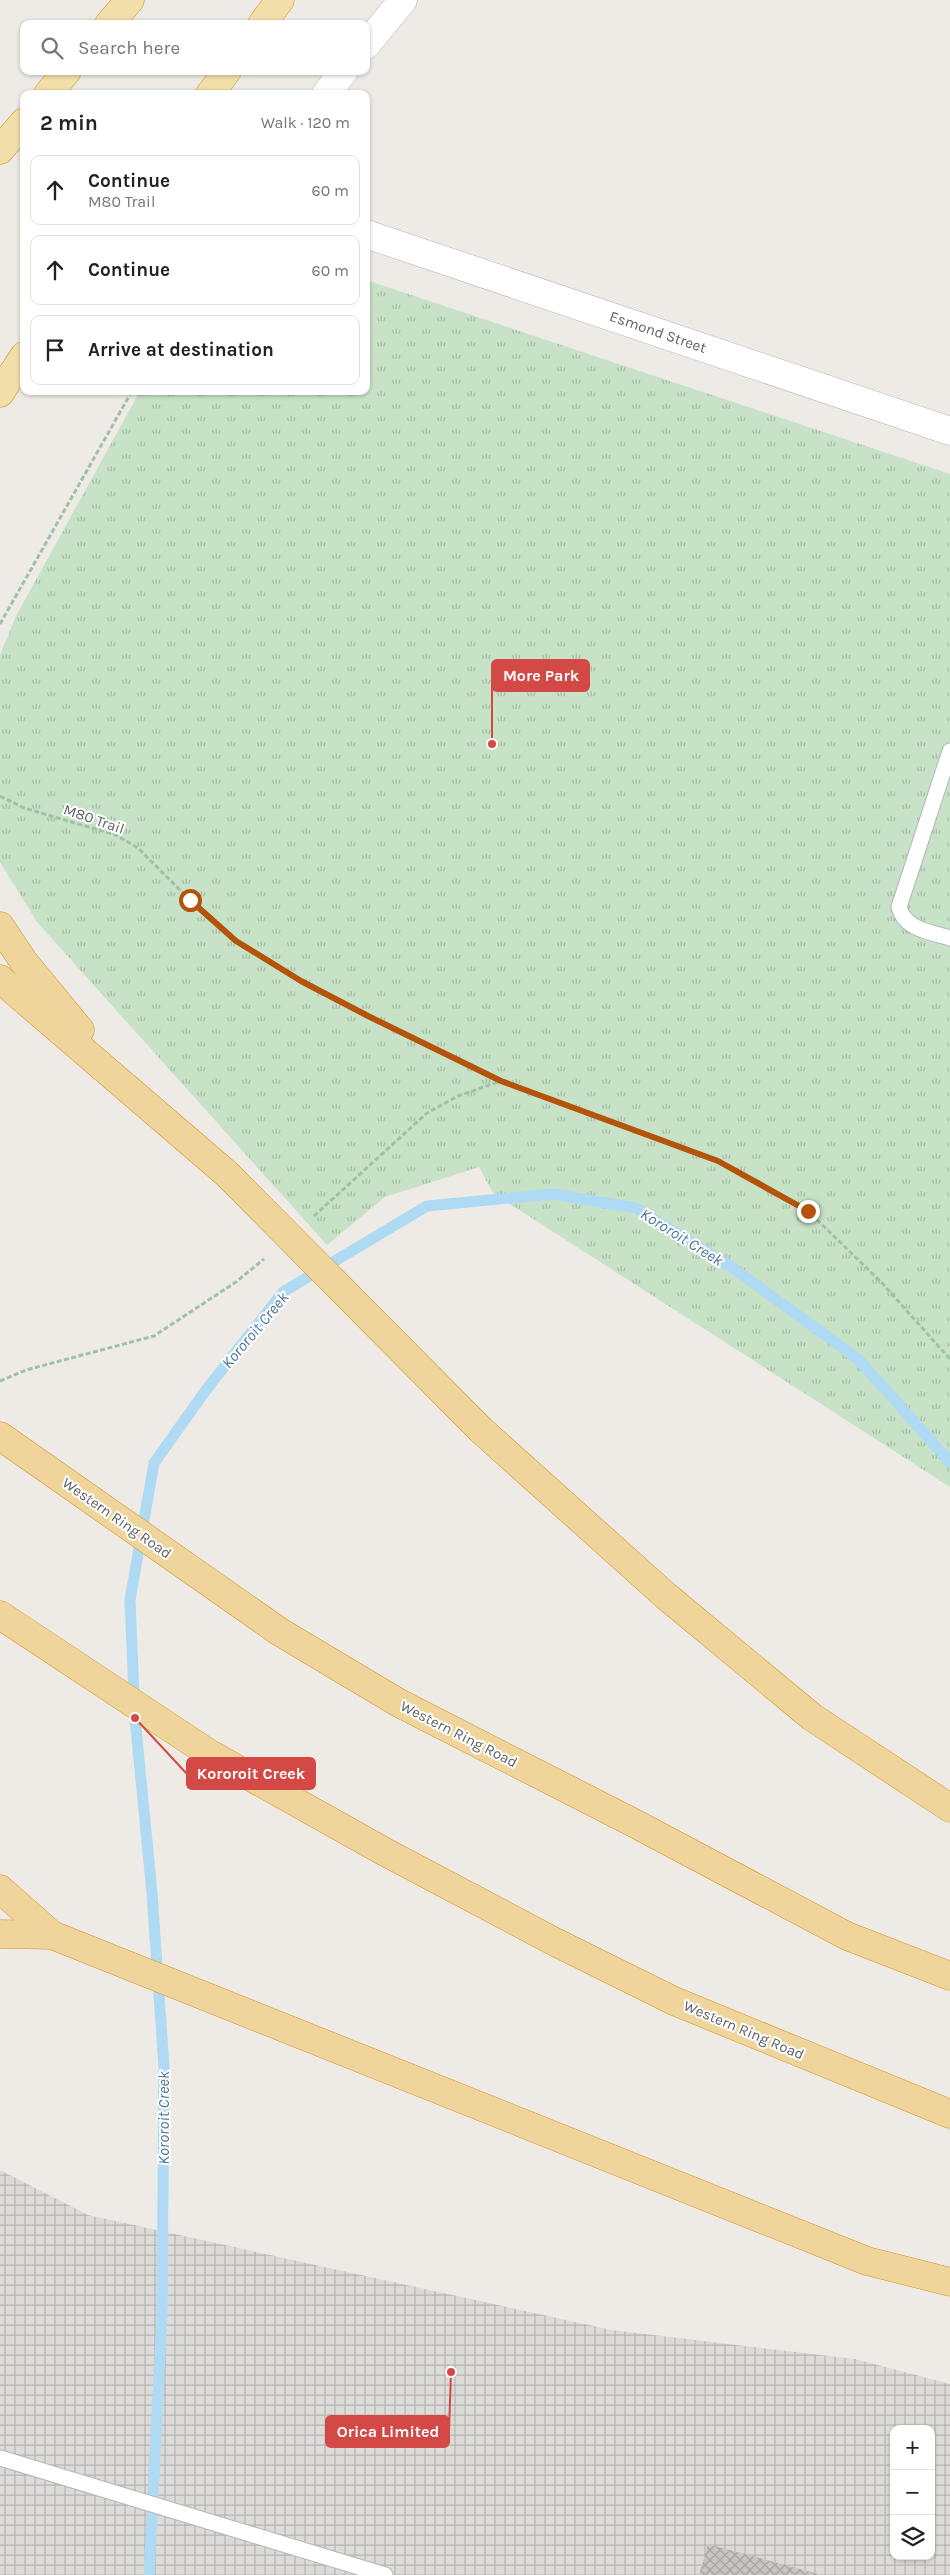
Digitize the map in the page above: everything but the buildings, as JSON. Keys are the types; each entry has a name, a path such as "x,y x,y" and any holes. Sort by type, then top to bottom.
{"highway":[{"path":"112,20 130,0"},
{"path":"265,20 280,0"},
{"path":"213,90 224,75"},
{"path":"0,150 20,127"},
{"path":"0,393 20,362"},
{"path":"0,926 24,962 126,1088"},
{"path":"0,979 226,1174 481,1430 666,1596 812,1717 950,1808"},
{"name":"Western Ring Road","path":"0,1436 280,1632 399,1703 624,1818 847,1936 950,1976"},
{"name":"Western Ring Road","path":"0,1615 210,1754 385,1852 555,1942 674,2001 950,2114"},
{"path":"0,1889 52,1936"},
{"path":"0,1934 52,1936 867,2261 950,2282"}],"street":[{"path":"370,40 403,0"},
{"path":"329,90 341,75"},
{"name":"Esmond Street","path":"370,235 950,431"}],"lane":[{"path":"950,751 899,907 907,923 950,938"},
{"path":"0,2458 385,2575"}],"path":[{"path":"0,624 130,395"},
{"name":"M80 Trail","path":"0,796 24,808 116,835 138,848 211,921 250,950 301,981 368,1016 501,1081 718,1161 808,1211 881,1282 950,1358"}],"shaded area":[{"path":"0,2170 88,2215 612,2330 855,2359 950,2384 950,2575 0,2575"}],"green space":[{"path":"370,281 950,474 950,1487 493,1193 479,1167 385,1197 327,1245 37,922 0,862 0,655 16,616 138,395 370,395"}],"waterway":[{"name":"Kororoit Creek","path":"149,2575 162,2316 164,2067 152,1893 135,1718 130,1600 154,1463 206,1390 283,1292 427,1206 553,1194 636,1208 733,1268 858,1359 950,1462"}],"place":[{"name":"More Park","path":"492,744"},
{"name":"Kororoit Creek","path":"135,1718"},
{"name":"Orica Limited","path":"451,2372"}],"route":[{"path":"190,900 211,921 236,941 301,981 368,1016 501,1081 718,1161 808,1211"}]}
